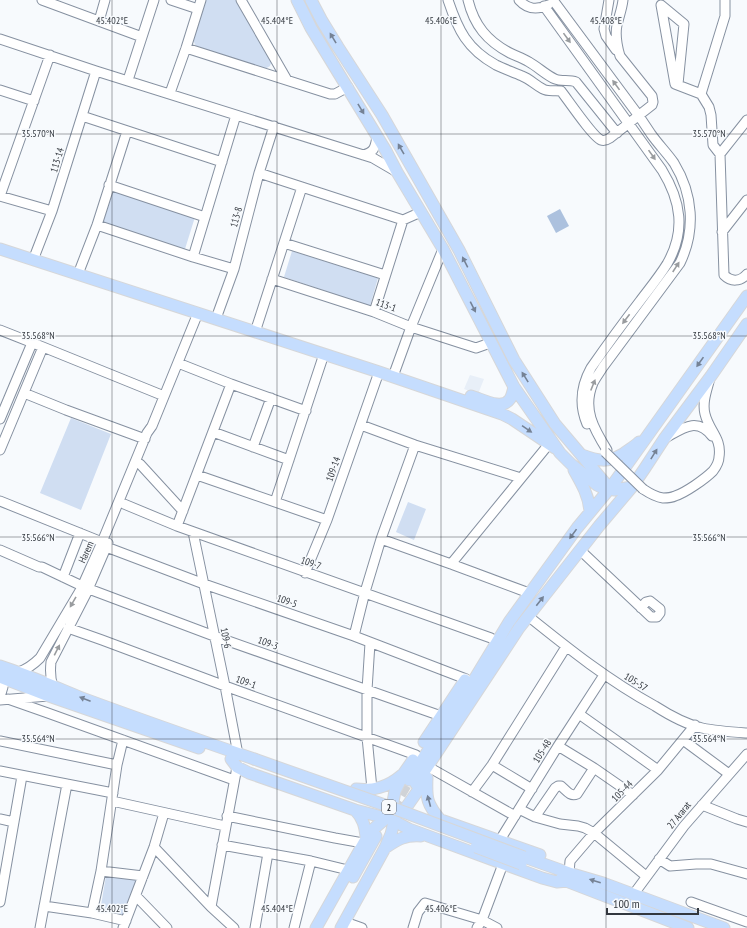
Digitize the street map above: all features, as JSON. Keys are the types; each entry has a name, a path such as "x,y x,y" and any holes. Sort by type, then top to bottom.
{"main road":[{"path":"297,0 443,250 514,387 552,446"},
{"path":"311,0 338,47 382,115 459,250 514,360 555,424 605,483 614,490 632,487"},
{"path":"0,244 80,269 324,354 503,409"},
{"path":"0,250 199,310 218,313 496,404 512,419 552,446 597,485 603,488 611,487"},
{"path":"410,779 509,622 577,528 611,487 747,296"},
{"path":"394,797 410,779 528,616 599,526 632,487 664,439 711,376 747,324"},
{"path":"503,409 510,400 514,387"},
{"path":"581,454 594,460 610,460 620,456 633,447 652,429"},
{"path":"571,464 594,509"},
{"path":"607,517 610,505 611,487"},
{"path":"594,509 600,508 602,510 599,526"},
{"path":"410,779 416,755 491,638 509,622"},
{"path":"316,928 348,870 401,812 508,658 515,644 519,628"},
{"name":"2","path":"0,666 19,672 51,691 234,763 253,763"},
{"name":"2","path":"2,677 51,691 208,743 253,763 391,815 569,877 688,928"},
{"path":"208,743 254,754 356,789 394,797 397,795 403,800 401,812 377,838 324,928"},
{"path":"234,763 249,774 355,810 371,814 401,812 411,813 406,817 405,823 409,829 542,878 557,882 569,877 560,865 547,857 441,821 401,812"},
{"path":"429,773 427,793 429,803 441,821"},
{"path":"374,793 397,779 410,779"},
{"path":"371,814 378,811 380,807 380,802 374,793"},
{"path":"394,797 409,829"},
{"path":"355,810 377,838 398,839 406,836 433,837"},
{"path":"343,925 377,838"},
{"path":"332,928 377,838"},
{"name":"2","path":"569,877 602,883 724,928"}],"street":[{"path":"42,0 142,37"},
{"path":"99,21 105,0"},
{"path":"128,80 154,0"},
{"path":"170,93 186,48 199,4 171,0"},
{"path":"241,0 287,80"},
{"path":"448,0 462,34 476,51 497,66 524,76 542,89 561,92 593,132 599,139 602,140 608,140 639,116 652,105 653,102 653,97 606,36 604,30 609,0"},
{"path":"468,0 470,11 477,25 490,40 503,49 530,62 553,78 574,81 617,133"},
{"path":"519,0 522,4 535,8 548,5 553,0 668,155 681,176 687,193 690,210 689,234 683,255 677,267 642,299 586,376 583,388 582,407 589,430 606,451 651,494 659,497 674,497 687,491 711,473 716,467 719,457 719,445 706,419 704,408 711,376"},
{"path":"620,56 616,40 617,24 621,13 623,0"},
{"path":"701,94 725,16 725,0"},
{"path":"678,86 684,24 661,5 675,84 678,86 701,94 710,110 713,145 720,154 724,275 730,280 734,281 744,278 747,274"},
{"path":"544,6 662,170 674,194 678,212 678,238 648,306 603,367 592,388 589,404 590,418 606,451"},
{"path":"605,22 617,24"},
{"path":"0,39 96,71 373,158 397,172"},
{"path":"186,48 330,94 335,94 348,87"},
{"path":"50,55 0,196 52,211"},
{"name":"113-14","path":"35,255 52,211 96,71"},
{"path":"561,92 566,81"},
{"path":"0,90 34,101"},
{"path":"622,114 632,106"},
{"path":"193,257 236,115"},
{"path":"82,116 222,162"},
{"path":"720,154 747,120"},
{"name":"113-8","path":"218,313 234,269 259,173 274,126"},
{"path":"80,269 110,185 127,131"},
{"path":"641,141 651,134"},
{"path":"363,155 369,154 373,151 377,137"},
{"path":"259,173 403,220 421,212"},
{"path":"110,185 205,216"},
{"path":"257,326 302,187"},
{"path":"722,232 747,200"},
{"path":"374,312 403,220"},
{"path":"96,225 234,269"},
{"path":"284,243 385,276"},
{"path":"395,371 411,327 443,250"},
{"name":"113-1","path":"272,279 374,312 411,327 476,348 490,342"},
{"path":"642,299 647,302 648,306"},
{"name":"Harem","path":"103,545 124,504 151,435 152,426 199,310"},
{"path":"0,330 164,396"},
{"path":"0,419 32,343"},
{"path":"0,450 43,347"},
{"path":"275,502 324,354"},
{"path":"178,363 306,411"},
{"name":"109-14","path":"305,572 327,520 379,372"},
{"path":"177,526 231,384"},
{"path":"24,392 66,410 145,439"},
{"path":"253,447 271,398"},
{"path":"361,425 415,445 522,478"},
{"path":"644,487 660,493 668,494 676,492 705,473 716,459 716,447 714,440 708,432 702,428 693,425 686,426 664,439"},
{"name":"Harem","path":"19,672 27,669 40,658 84,590 148,431 152,426"},
{"path":"213,432 289,460"},
{"path":"354,636 364,592 415,445"},
{"path":"451,564 522,478 552,446"},
{"path":"140,464 183,511"},
{"path":"197,474 327,520"},
{"name":"109-5","path":"0,501 103,545 204,584 354,636 466,679"},
{"name":"109-7","path":"124,504 193,532 491,638"},
{"name":"109-6","path":"193,532 237,749"},
{"path":"63,577 80,534"},
{"path":"382,539 529,594"},
{"path":"0,550 63,577 84,590"},
{"path":"580,550 641,608"},
{"path":"39,567 42,570 84,590"},
{"path":"3,699 51,691 50,670 52,662 84,590"},
{"name":"109-3","path":"84,590 441,716"},
{"name":"105-57","path":"528,616 604,675 675,718 701,728 747,733"},
{"name":"109-1","path":"68,628 416,755"},
{"path":"370,643 367,690 367,737 374,793"},
{"path":"472,792 492,765 566,647"},
{"name":"105-48","path":"500,840 604,675"},
{"path":"2,677 3,699"},
{"path":"3,699 234,780"},
{"path":"579,714 658,770"},
{"name":"105-44","path":"569,877 570,861 594,833 658,770 694,725"},
{"path":"92,913 101,871 117,765 123,740"},
{"path":"683,740 730,774"},
{"path":"0,741 117,765"},
{"path":"558,746 594,768 633,795"},
{"name":"27 Ararat","path":"633,895 684,826 747,754"},
{"path":"211,907 234,780 234,763"},
{"path":"492,765 532,789"},
{"path":"535,817 555,788 561,786 571,794 577,794 594,768"},
{"path":"0,771 66,784 164,813 226,826"},
{"path":"429,773 517,812 560,824 585,828 594,833 646,876"},
{"path":"0,902 22,776"},
{"path":"40,928 66,784"},
{"path":"702,805 747,822"},
{"path":"44,906 92,913 125,924 154,847 164,813"},
{"path":"227,816 335,838 377,838"},
{"path":"0,820 14,822"},
{"path":"222,845 311,861 348,870"},
{"path":"154,847 211,907 234,928"},
{"path":"255,928 268,853"},
{"path":"659,859 670,866 711,864 747,874"},
{"path":"294,928 311,861"},
{"path":"480,924 503,864"},
{"path":"101,871 143,876"},
{"path":"136,896 167,928"},
{"path":"692,902 747,922"},
{"path":"413,928 418,912 425,903 480,924 497,928"},
{"path":"343,925 362,928"}],"shaded area":[{"path":"205,0 237,0 268,55 271,63 270,66 265,69 196,46 194,39"},
{"path":"114,189 195,217 185,249 103,222"},
{"path":"560,209 569,226 556,233 547,216"},
{"path":"292,251 378,278 370,306 284,277"},
{"path":"470,375 484,379 478,394 464,389"},
{"path":"71,418 111,434 81,510 40,493"},
{"path":"408,502 426,509 414,540 396,532"},
{"path":"106,876 138,879 125,915 100,911"}],"tunnel":[{"path":"392,809 409,780"}]}
